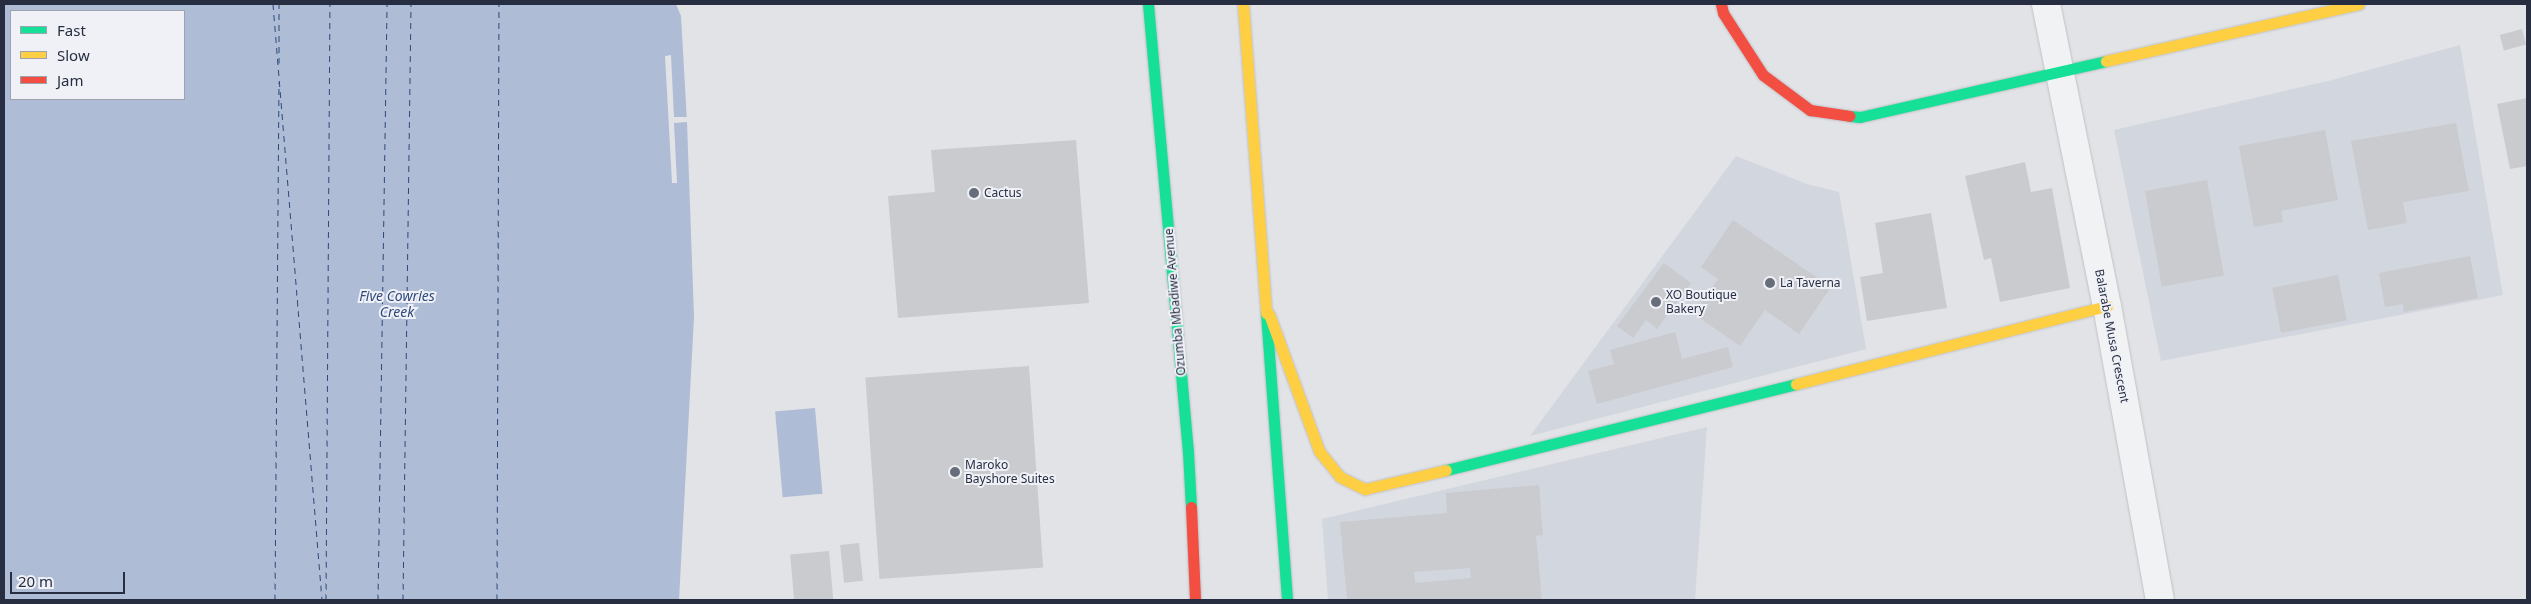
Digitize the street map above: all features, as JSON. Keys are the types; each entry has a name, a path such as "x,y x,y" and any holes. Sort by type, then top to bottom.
{"main road":[{"name":"Ozumba Mbadiwe Avenue","path":"1148,4 1188,442 1195,600"},
{"path":"1243,4 1287,600"},
{"path":"1721,4 1723,13 1763,74 1810,110 1860,117 2360,4"},
{"path":"1266,303 1319,450 1340,477 1366,489 1511,455 2106,306"}],"street":[{"name":"Balarabe Musa Crescent","path":"2046,4 2106,306 2160,600"}],"shaded area":[{"path":"2460,45 2503,295 2161,361 2114,130 2328,81"},
{"path":"1736,156 1807,184 1839,192 1866,349 1530,436"},
{"path":"1707,427 1695,600 1328,600 1322,519"}],"water":[{"name":"Five Cowries Creek","path":"4,4 676,4 681,16 694,317 679,600 4,600"},
{"path":"815,408 822,494 783,497 775,411"}],"pier":[{"path":"671,55 674,117 687,117 687,122 674,123 677,183 672,183 665,56"}],"building":[{"path":"2522,29 2526,44 2504,50 2500,35"},
{"path":"2527,98 2527,166 2510,169 2497,104"},
{"path":"2456,123 2469,191 2403,202 2407,223 2368,230 2351,141"},
{"path":"2325,130 2338,200 2281,211 2283,222 2254,227 2239,146"},
{"path":"1076,140 1089,303 898,318 888,196 935,192 931,150"},
{"path":"2025,162 2031,192 2052,188 2070,288 2000,302 1991,258 1984,260 1965,176"},
{"path":"2207,180 2224,276 2162,286 2145,191"},
{"path":"1931,213 1947,308 1867,321 1860,277 1883,273 1875,223"},
{"name":"La Taverna","path":"1733,220 1831,287 1799,334 1765,310 1740,346 1694,314 1718,279 1701,267"},
{"path":"2470,256 2478,298 2404,312 2403,304 2385,307 2379,273"},
{"name":"XO Boutique Bakery","path":"1664,263 1691,283 1657,329 1646,320 1633,338 1617,326"},
{"path":"2338,275 2347,320 2281,333 2272,288"},
{"path":"1675,332 1682,359 1728,347 1733,367 1597,404 1588,371 1614,364 1610,350"},
{"name":"Maroko Bayshore Suites","path":"1029,366 1043,568 879,579 865,377"},
{"path":"1539,485 1543,535 1536,536 1542,600 1347,600 1340,522 1447,513 1446,493","holes":["1470,568 1471,578 1415,583 1414,572"]},
{"path":"859,543 863,581 844,583 840,545"},
{"path":"829,551 833,600 794,600 790,554"}],"ferry route":[{"path":"273,4 322,600"},
{"path":"279,4 279,63"},
{"path":"326,600 330,4"},
{"path":"378,600 387,4"},
{"path":"403,600 411,4"},
{"path":"497,600 499,4"},
{"path":"275,600 279,82"}],"traffic: fast":[{"path":"1148,4 1188,452 1191,507"},
{"path":"1850,116 1860,117 2106,61"},
{"path":"1266,313 1287,600"},
{"path":"1446,470 1796,384"}],"traffic: slow":[{"path":"1243,4 1266,313"},
{"path":"2106,61 2359,4"},
{"path":"1796,384 2107,306"},
{"path":"1269,314 1319,451 1340,477 1365,489 1446,470"}],"traffic: jam":[{"path":"1721,4 1723,13 1763,75 1810,110 1850,116"},
{"path":"1191,507 1195,600"}],"place":[{"name":"Cactus","path":"974,193"},
{"name":"La Taverna","path":"1770,283"},
{"name":"XO Boutique Bakery","path":"1656,302"},
{"name":"Maroko Bayshore Suites","path":"955,472"}]}
